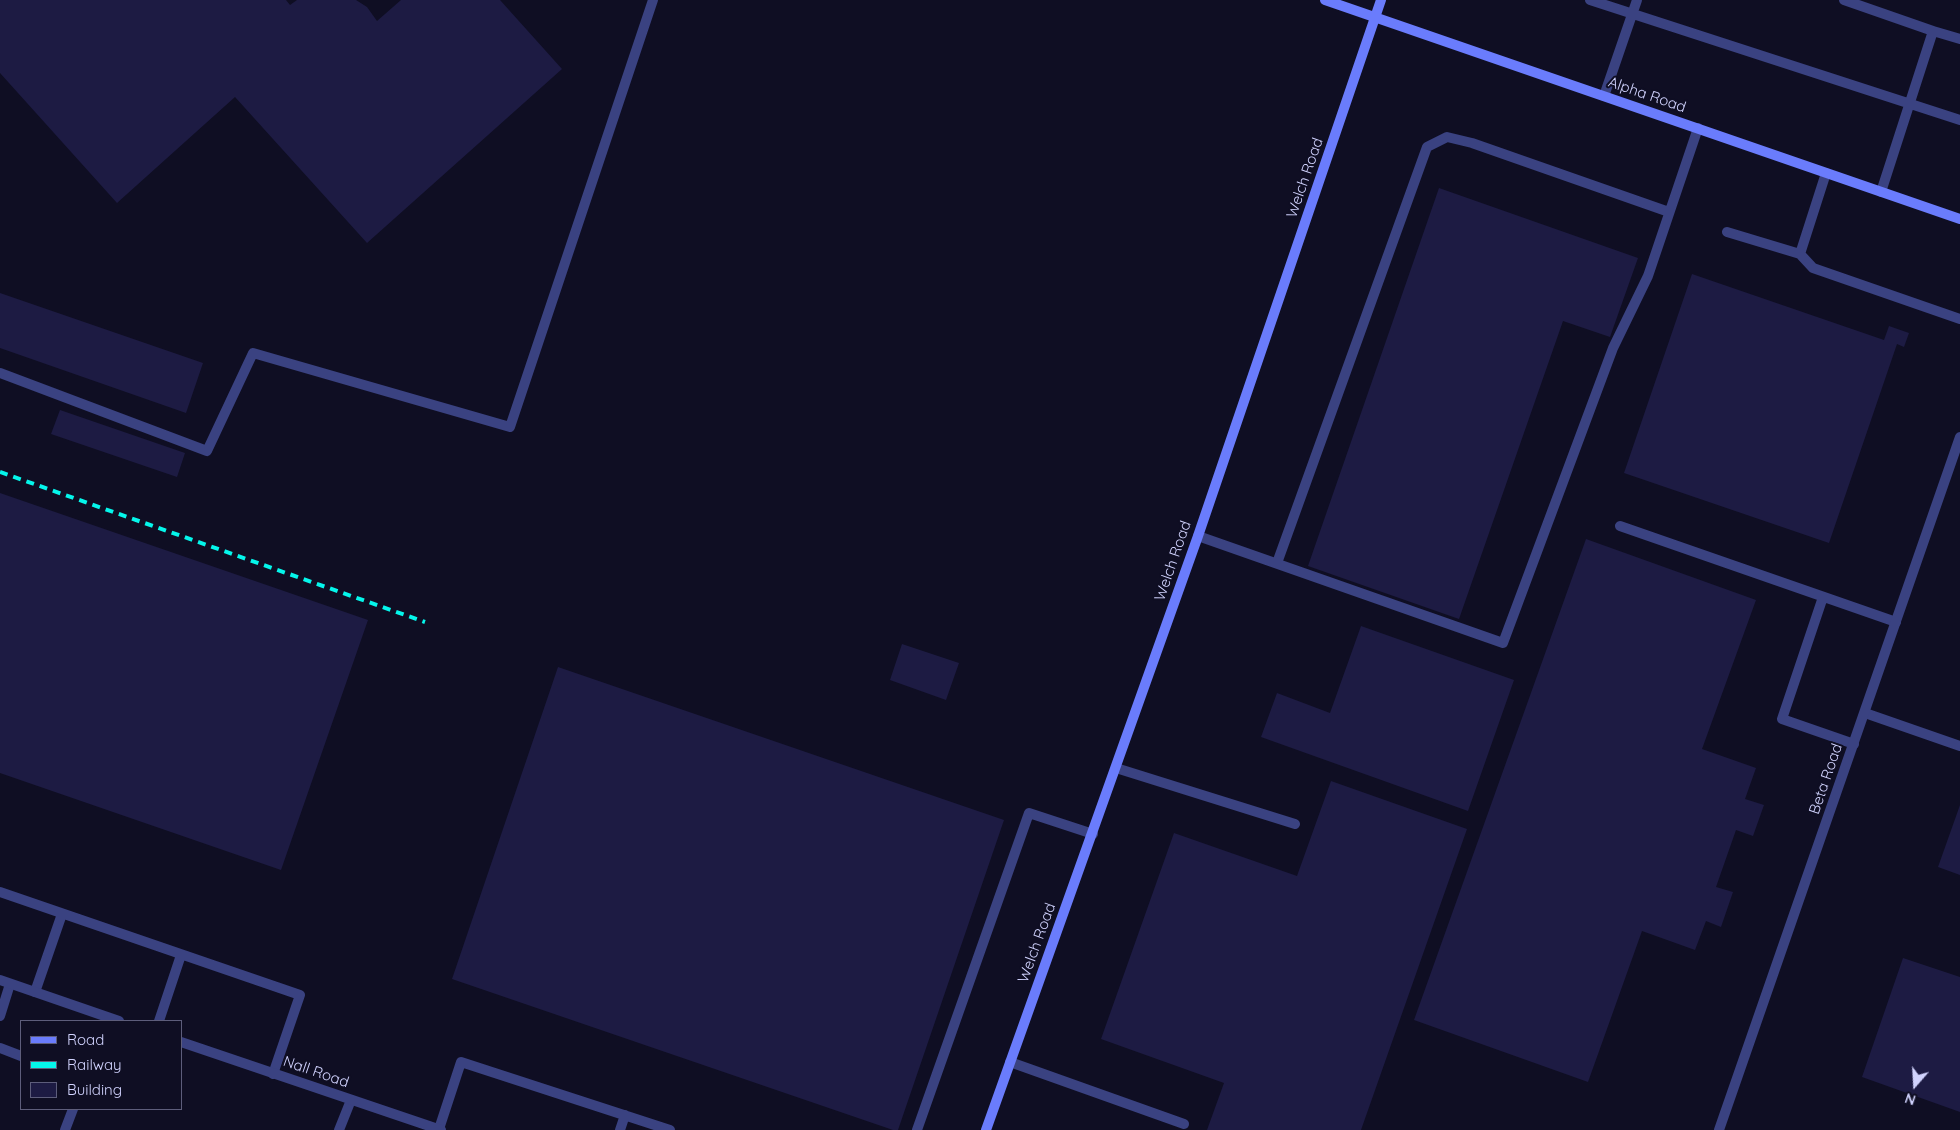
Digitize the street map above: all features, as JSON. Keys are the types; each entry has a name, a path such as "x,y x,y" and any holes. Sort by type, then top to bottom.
{"street":[{"path":"0,373 207,451 253,353 510,427 653,0"},
{"name":"Alpha Road","path":"1324,0 1960,219"},
{"name":"Welch Road","path":"986,1130 1198,536 1382,0"},
{"path":"1590,0 1960,120"},
{"path":"1604,96 1637,0"},
{"path":"1844,0 1960,39"},
{"path":"1881,192 1932,31"},
{"path":"1198,536 1503,643 1610,357 1648,276 1698,128"},
{"path":"1277,563 1427,147 1447,137 1669,212"},
{"path":"1800,254 1826,173"},
{"path":"1727,232 1800,254 1814,268 1960,319"},
{"name":"Beta Road","path":"1719,1130 1960,437"},
{"path":"1620,526 1896,622"},
{"path":"1824,596 1782,719 1854,744"},
{"path":"1865,713 1960,746"},
{"path":"1116,768 1294,824"},
{"path":"917,1130 1029,813 1092,834"},
{"path":"0,892 300,995 273,1074"},
{"path":"35,992 62,914"},
{"path":"159,1020 181,955"},
{"path":"0,980 116,1020"},
{"path":"0,1016 10,984"},
{"name":"Nall Road","path":"182,1042 440,1130"},
{"path":"0,1048 20,1056"},
{"path":"440,1130 461,1062 670,1130"},
{"path":"1010,1062 1184,1124"},
{"path":"340,1130 351,1100"},
{"path":"66,1130 72,1110"},
{"path":"620,1130 625,1115"}],"building":[{"path":"0,0 286,0 290,5 297,0 356,0 367,7 377,21 401,0 500,0 562,69 367,243 235,97 117,203 0,73"},
{"path":"1439,188 1638,258 1610,337 1563,321 1459,619 1308,566"},
{"path":"1692,274 1884,340 1889,326 1909,333 1904,347 1897,344 1829,543 1624,473"},
{"path":"0,293 203,363 186,413 0,348"},
{"path":"60,410 185,453 177,477 51,434"},
{"path":"0,493 368,620 281,870 0,773"},
{"path":"1586,539 1756,600 1702,749 1756,768 1745,799 1764,805 1753,836 1736,830 1716,887 1733,892 1721,927 1706,921 1695,950 1642,931 1588,1082 1414,1020"},
{"path":"1361,626 1514,680 1468,811 1261,737 1277,693 1330,713"},
{"path":"902,644 959,663 946,700 890,680"},
{"path":"558,667 1004,820 898,1130 893,1130 452,979"},
{"path":"1331,781 1467,829 1361,1130 1207,1130 1224,1083 1101,1039 1174,833 1297,876"},
{"path":"1960,805 1960,875 1938,867"},
{"path":"1903,958 1960,977 1960,1112 1862,1077"}],"railway":[{"path":"0,472 425,622"}]}
